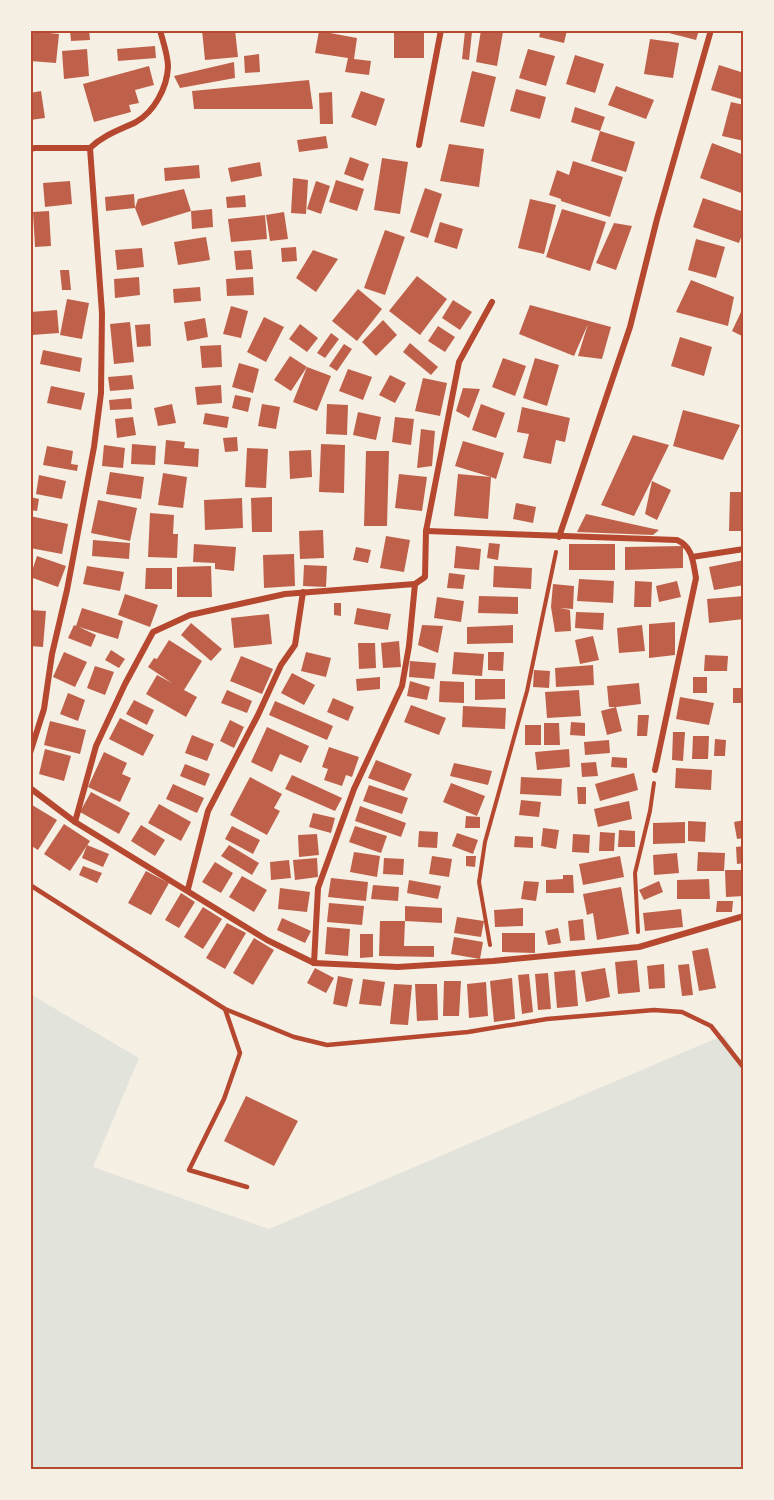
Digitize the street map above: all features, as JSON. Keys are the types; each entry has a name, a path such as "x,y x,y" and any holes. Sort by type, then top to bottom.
{"street":[{"path":"30,149 90,147 139,121 153,107 165,84 168,65 160,30"},
{"path":"419,145 441,30"},
{"path":"559,537 630,327 657,219 711,30"},
{"path":"30,753 44,709 52,654 67,590 94,447 101,393 102,313 90,147"},
{"path":"75,822 96,746 153,632 190,615 285,594 415,584 425,577 426,531 459,362 492,302"},
{"path":"426,531 677,540 685,544 692,557 696,578 655,770"},
{"path":"692,557 744,549"},
{"path":"314,963 318,888 354,789 402,686 409,646 415,584"},
{"path":"188,890 208,811 281,665 295,645 303,592"},
{"path":"30,788 75,822 267,940 314,963 398,967 493,961 639,946 744,916"}],"lane":[{"path":"30,885 225,1009 294,1037 327,1045 468,1032 547,1019 654,1010 682,1012 711,1026 744,1068"},
{"path":"225,1009 240,1053 224,1099 189,1170 248,1187"}],"path":[{"path":"493,961 479,882 485,842 527,691 559,537"},
{"path":"639,946 635,873 650,810 655,770"}],"shaded area":[{"path":"30,994 139,1058 93,1167 269,1229 724,1035 744,1067 744,1470 30,1470"}],"building":[{"path":"70,30 89,30 90,40 71,41"},
{"path":"202,30 235,30 238,57 205,60"},
{"path":"394,30 424,30 424,58 394,58"},
{"path":"481,30 503,32 497,66 476,62"},
{"path":"541,30 567,30 564,43 539,37"},
{"path":"666,30 699,30 696,40 665,32"},
{"path":"30,31 59,34 56,63 30,61"},
{"path":"319,31 357,38 354,59 371,61 369,75 345,72 348,58 315,53"},
{"path":"465,31 472,32 469,60 462,59"},
{"path":"650,39 679,43 673,78 644,74"},
{"path":"155,46 156,58 118,61 117,49"},
{"path":"87,49 89,76 64,79 62,51"},
{"path":"528,49 555,56 546,86 519,78"},
{"path":"259,54 260,72 245,73 244,56"},
{"path":"575,55 604,64 595,93 566,84"},
{"path":"234,62 235,78 180,88 174,76"},
{"path":"719,65 744,73 741,99 711,90"},
{"path":"149,66 154,85 135,90 139,103 129,105 131,112 94,122 83,84"},
{"path":"472,71 496,77 484,127 460,122"},
{"path":"309,80 313,109 194,109 192,91"},
{"path":"616,86 654,100 646,119 608,105"},
{"path":"516,89 546,97 540,119 510,111"},
{"path":"41,91 45,118 30,120 30,93"},
{"path":"361,91 385,99 376,126 351,117"},
{"path":"332,92 333,124 320,124 319,93"},
{"path":"731,102 744,105 744,141 722,136"},
{"path":"575,107 605,117 600,131 571,122"},
{"path":"600,131 635,142 626,172 591,161"},
{"path":"326,136 328,148 299,152 297,140"},
{"path":"712,143 744,155 744,194 700,178"},
{"path":"449,144 484,149 479,187 440,181"},
{"path":"350,157 369,164 363,181 344,174"},
{"path":"382,158 408,162 400,214 374,210"},
{"path":"573,161 623,177 610,217 549,195 557,170 569,175"},
{"path":"260,162 262,176 231,182 228,168"},
{"path":"199,165 200,178 165,181 164,168"},
{"path":"293,178 308,180 306,214 291,213"},
{"path":"336,180 364,189 357,211 329,202"},
{"path":"70,181 72,204 45,207 43,183"},
{"path":"316,181 330,186 321,214 307,209"},
{"path":"425,188 442,194 428,238 410,232"},
{"path":"184,189 191,211 142,226 135,208 138,199"},
{"path":"134,194 135,208 106,211 105,197"},
{"path":"245,195 246,207 227,208 226,197"},
{"path":"703,198 744,212 744,229 739,243 693,227"},
{"path":"530,199 556,205 544,254 518,248"},
{"path":"212,209 213,227 192,229 191,211"},
{"path":"562,209 606,222 590,271 546,257"},
{"path":"49,211 51,246 35,247 33,212"},
{"path":"284,212 288,239 270,241 266,215"},
{"path":"265,215 267,239 231,242 228,219"},
{"path":"440,222 463,229 457,249 434,242"},
{"path":"614,223 632,226 616,270 596,263"},
{"path":"385,230 405,237 385,295 364,288"},
{"path":"206,237 210,260 178,265 174,242"},
{"path":"696,239 725,247 716,278 688,270"},
{"path":"296,247 297,261 282,262 281,248"},
{"path":"142,248 144,267 117,270 115,250"},
{"path":"251,250 253,269 236,270 234,251"},
{"path":"313,250 338,259 316,292 296,278"},
{"path":"60,270 69,270 71,290 62,290"},
{"path":"417,276 447,299 420,335 389,311"},
{"path":"139,277 140,295 115,298 114,279"},
{"path":"253,277 254,295 227,296 226,279"},
{"path":"691,280 734,297 728,326 676,312"},
{"path":"200,287 201,301 174,303 173,289"},
{"path":"358,289 382,309 357,341 332,321"},
{"path":"67,299 89,303 82,339 60,335"},
{"path":"453,300 472,312 460,330 442,318"},
{"path":"530,305 611,327 602,359 578,356 588,324 574,356 519,334"},
{"path":"231,306 248,311 241,338 223,334"},
{"path":"57,310 59,333 32,335 30,312"},
{"path":"741,312 744,313 744,337 732,331"},
{"path":"264,317 284,327 266,362 247,352"},
{"path":"205,318 208,337 187,341 184,322"},
{"path":"383,320 397,335 376,356 362,342"},
{"path":"130,322 134,362 114,364 110,324"},
{"path":"150,324 151,346 137,347 135,325"},
{"path":"300,324 318,338 307,352 289,339"},
{"path":"438,326 455,337 445,352 428,341"},
{"path":"331,333 339,339 325,358 317,353"},
{"path":"680,337 712,347 704,376 671,366"},
{"path":"410,343 438,367 431,375 403,352"},
{"path":"344,344 352,349 337,371 329,366"},
{"path":"221,345 222,367 202,368 200,346"},
{"path":"43,350 82,358 80,372 40,364"},
{"path":"290,356 307,367 291,391 274,380"},
{"path":"503,358 526,366 515,396 492,387"},
{"path":"535,358 559,365 547,406 523,398"},
{"path":"239,363 259,369 253,393 232,387"},
{"path":"307,367 331,376 317,411 293,402"},
{"path":"348,369 372,377 363,400 339,391"},
{"path":"132,375 134,389 110,391 108,377"},
{"path":"390,375 406,383 395,403 379,395"},
{"path":"423,378 447,383 440,416 415,411"},
{"path":"221,385 222,403 197,405 195,387"},
{"path":"51,386 85,393 81,410 47,403"},
{"path":"463,388 480,389 469,418 456,411"},
{"path":"235,395 251,398 248,412 232,408"},
{"path":"131,398 132,409 110,410 109,400"},
{"path":"172,404 176,423 158,426 154,408"},
{"path":"262,404 280,407 276,429 258,426"},
{"path":"327,404 348,405 347,435 326,434"},
{"path":"481,404 505,413 496,438 472,430"},
{"path":"522,407 570,418 565,442 556,440 551,464 523,458 529,434 517,432"},
{"path":"683,410 740,425 723,460 673,446"},
{"path":"358,412 381,417 376,440 353,435"},
{"path":"205,413 229,417 227,428 203,424"},
{"path":"133,417 136,435 117,438 115,419"},
{"path":"395,417 414,419 411,445 392,442"},
{"path":"421,429 435,431 432,466 417,468"},
{"path":"633,435 669,445 634,516 601,505"},
{"path":"237,437 238,451 225,452 223,438"},
{"path":"166,440 185,442 184,448 199,449 198,467 164,464"},
{"path":"463,441 504,453 496,479 455,466"},
{"path":"132,444 156,446 155,465 131,464"},
{"path":"321,444 345,445 344,493 319,492"},
{"path":"104,445 125,448 123,468 102,466"},
{"path":"47,446 73,451 71,464 78,465 77,471 43,465"},
{"path":"247,448 268,449 266,488 245,487"},
{"path":"311,450 312,477 290,479 289,451"},
{"path":"366,451 389,451 387,526 364,526"},
{"path":"110,472 144,477 141,499 106,494"},
{"path":"163,473 187,477 183,508 158,505"},
{"path":"399,474 427,477 422,511 395,508"},
{"path":"458,474 491,477 488,519 454,516"},
{"path":"39,475 66,481 62,499 36,494"},
{"path":"652,481 671,490 657,520 645,514"},
{"path":"730,492 744,492 744,531 729,531"},
{"path":"30,497 39,499 37,511 30,510"},
{"path":"272,497 272,532 252,532 251,498"},
{"path":"242,498 243,528 205,530 204,500"},
{"path":"98,500 137,508 130,541 91,533"},
{"path":"516,503 536,507 533,523 513,519"},
{"path":"150,513 174,515 173,534 178,534 177,558 148,557"},
{"path":"586,514 659,530 653,535 577,532"},
{"path":"30,516 68,524 62,554 30,548"},
{"path":"323,530 324,558 300,559 299,531"},
{"path":"386,536 410,540 404,572 380,568"},
{"path":"93,540 130,543 129,559 92,556"},
{"path":"489,543 500,544 498,560 487,558"},
{"path":"194,544 236,547 234,571 215,569 215,563 193,562"},
{"path":"569,544 615,544 615,570 569,570"},
{"path":"456,546 481,549 479,570 454,568"},
{"path":"683,546 683,568 625,570 625,547"},
{"path":"356,547 371,550 368,563 353,560"},
{"path":"294,554 295,586 264,588 263,555"},
{"path":"37,556 66,566 58,587 30,577"},
{"path":"744,560 744,585 714,590 709,567"},
{"path":"304,565 327,566 326,587 303,586"},
{"path":"87,566 124,572 120,591 83,584"},
{"path":"211,566 212,597 177,597 177,567"},
{"path":"494,566 532,568 531,589 493,587"},
{"path":"146,568 172,568 172,589 145,589"},
{"path":"449,573 465,575 463,589 447,588"},
{"path":"579,579 614,581 613,603 577,601"},
{"path":"635,581 652,582 651,607 634,607"},
{"path":"677,581 681,597 659,602 656,586"},
{"path":"553,584 574,586 573,609 560,608 570,610 571,631 555,632 551,607"},
{"path":"125,594 158,605 150,627 118,615"},
{"path":"479,596 518,597 518,614 478,613"},
{"path":"744,596 744,619 709,623 707,599"},
{"path":"437,597 464,601 461,622 434,618"},
{"path":"334,603 341,603 341,616 334,615"},
{"path":"82,608 123,621 118,639 79,627 96,635 91,647 68,638 74,625 76,626"},
{"path":"357,608 391,614 388,630 354,624"},
{"path":"30,610 46,611 43,647 30,646"},
{"path":"576,612 604,613 603,630 575,628"},
{"path":"269,614 272,644 234,648 231,618"},
{"path":"675,622 675,655 649,658 649,624"},
{"path":"191,623 222,649 211,661 181,635"},
{"path":"422,625 443,626 438,653 418,645"},
{"path":"513,625 513,643 467,644 467,627"},
{"path":"642,625 645,651 619,653 617,628"},
{"path":"593,636 599,660 580,664 575,640"},
{"path":"169,640 202,661 184,690 197,697 186,717 146,694 157,675 172,683 148,667 154,658 157,659"},
{"path":"399,641 401,667 383,668 381,643"},
{"path":"358,643 375,643 376,668 359,669"},
{"path":"111,650 125,659 119,668 105,660"},
{"path":"64,652 87,662 75,687 53,677"},
{"path":"306,652 331,658 326,677 301,671"},
{"path":"454,652 484,654 482,676 452,674"},
{"path":"488,652 504,652 503,671 488,670"},
{"path":"705,655 728,656 727,671 704,671"},
{"path":"241,656 273,669 262,694 230,681"},
{"path":"410,661 436,663 434,679 409,677"},
{"path":"593,665 594,685 556,687 555,668"},
{"path":"95,666 114,672 105,695 87,688"},
{"path":"534,670 550,671 549,688 533,687"},
{"path":"292,673 315,685 304,705 281,693"},
{"path":"380,677 380,689 357,691 356,679"},
{"path":"693,677 707,677 707,693 693,693"},
{"path":"475,679 505,679 505,699 475,700"},
{"path":"410,681 430,687 427,700 407,696"},
{"path":"440,681 464,682 464,703 439,702"},
{"path":"639,683 641,704 609,707 607,686"},
{"path":"733,688 744,688 744,703 733,703"},
{"path":"227,690 252,701 247,713 221,703"},
{"path":"579,690 581,716 547,718 545,692"},
{"path":"68,693 85,700 78,721 60,714"},
{"path":"680,697 714,703 709,725 676,719"},
{"path":"333,698 354,707 348,721 327,712"},
{"path":"134,700 154,710 147,725 126,714"},
{"path":"275,701 333,726 327,740 269,715"},
{"path":"411,705 446,718 439,735 404,722"},
{"path":"463,706 506,708 505,729 462,727"},
{"path":"616,707 622,731 607,735 601,711"},
{"path":"638,715 649,715 647,736 637,736"},
{"path":"120,718 154,735 143,756 109,739"},
{"path":"230,720 244,727 234,748 220,741"},
{"path":"50,721 86,730 80,754 44,745"},
{"path":"571,722 585,723 585,736 570,735"},
{"path":"544,723 559,723 560,745 544,745"},
{"path":"525,725 541,725 541,745 525,745"},
{"path":"267,727 309,746 301,763 280,754 272,772 251,762"},
{"path":"673,732 685,732 683,761 672,760"},
{"path":"192,735 214,744 207,761 185,753"},
{"path":"693,736 709,736 708,759 692,759"},
{"path":"715,739 726,740 725,756 714,756"},
{"path":"609,740 610,753 585,755 584,742"},
{"path":"329,747 359,757 352,777 346,775 342,786 324,780 328,769 322,767"},
{"path":"45,749 71,756 64,781 39,774"},
{"path":"569,749 570,767 537,770 535,752"},
{"path":"104,752 127,763 122,774 131,778 120,802 88,787"},
{"path":"612,757 627,758 627,768 611,767"},
{"path":"376,760 412,774 404,791 368,778"},
{"path":"596,762 598,776 582,777 581,763"},
{"path":"454,763 492,771 488,785 450,776"},
{"path":"185,764 210,774 205,786 180,776"},
{"path":"676,768 712,770 711,790 675,788"},
{"path":"634,773 638,790 600,801 595,784"},
{"path":"292,775 342,798 335,811 285,789"},
{"path":"250,777 282,794 274,808 280,811 267,835 230,815"},
{"path":"521,777 562,779 561,796 520,794"},
{"path":"451,783 485,796 477,816 443,802"},
{"path":"173,784 204,798 197,813 166,799"},
{"path":"369,785 408,798 402,814 363,801"},
{"path":"577,787 586,787 586,804 578,804"},
{"path":"91,792 130,813 119,834 80,812"},
{"path":"521,800 541,802 539,817 519,815"},
{"path":"629,801 632,819 598,827 594,809"},
{"path":"159,804 191,822 181,841 148,823"},
{"path":"32,805 57,820 38,850 30,845 30,808"},
{"path":"360,806 406,823 401,837 355,821"},
{"path":"313,813 335,818 331,833 309,827"},
{"path":"466,816 480,817 480,828 465,828"},
{"path":"744,820 744,838 737,839 734,822"},
{"path":"688,821 706,822 705,842 688,841"},
{"path":"685,822 685,843 653,844 653,823"},
{"path":"64,824 90,841 70,871 44,854"},
{"path":"141,825 165,840 155,856 131,841"},
{"path":"232,826 260,840 253,854 225,839"},
{"path":"355,826 387,836 381,853 349,842"},
{"path":"543,828 559,830 556,849 541,846"},
{"path":"619,830 635,831 635,847 618,847"},
{"path":"419,831 438,832 437,848 418,847"},
{"path":"600,832 615,833 614,851 599,851"},
{"path":"457,833 478,840 473,854 452,846"},
{"path":"317,834 319,855 299,857 298,835"},
{"path":"573,834 590,835 589,853 572,852"},
{"path":"515,836 533,837 533,848 514,847"},
{"path":"87,845 109,854 103,867 82,858"},
{"path":"229,845 259,863 252,875 221,856"},
{"path":"744,846 744,863 737,864 736,847"},
{"path":"354,852 380,856 377,877 350,872"},
{"path":"698,852 725,853 724,871 697,871"},
{"path":"677,853 679,873 654,875 653,855"},
{"path":"432,856 452,859 449,877 429,874"},
{"path":"466,856 476,856 475,867 466,866"},
{"path":"620,856 624,877 583,885 579,864"},
{"path":"317,858 318,877 295,880 293,860"},
{"path":"384,858 404,859 403,875 383,874"},
{"path":"289,860 291,878 271,880 270,862"},
{"path":"215,862 233,873 221,893 202,882"},
{"path":"83,866 102,873 97,883 79,875"},
{"path":"725,870 744,870 744,896 726,897"},
{"path":"146,871 169,883 151,915 128,903"},
{"path":"563,875 573,875 574,893 546,893 546,880 563,879"},
{"path":"242,876 267,890 254,912 229,897"},
{"path":"331,878 368,882 366,901 328,897"},
{"path":"709,879 710,899 677,899 677,880"},
{"path":"409,880 441,886 438,899 407,893"},
{"path":"524,881 539,882 536,901 521,899"},
{"path":"659,881 663,892 644,900 639,890"},
{"path":"373,885 399,887 398,901 371,899"},
{"path":"621,887 629,934 597,940 593,913 587,915 583,894"},
{"path":"280,888 310,892 307,912 278,909"},
{"path":"181,893 195,902 179,928 165,920"},
{"path":"717,901 733,901 732,912 716,912"},
{"path":"329,903 364,906 362,925 327,922"},
{"path":"405,906 442,908 442,923 405,921"},
{"path":"203,907 222,919 203,949 184,937"},
{"path":"523,908 523,926 495,927 494,910"},
{"path":"681,909 683,927 645,931 643,913"},
{"path":"457,917 484,921 481,937 454,933"},
{"path":"282,918 311,931 305,943 277,930"},
{"path":"583,919 585,940 570,941 568,921"},
{"path":"380,921 405,921 404,946 434,946 434,957 379,956"},
{"path":"227,923 246,933 225,969 206,958"},
{"path":"327,927 350,929 348,956 325,954"},
{"path":"558,928 561,943 548,945 545,931"},
{"path":"502,933 535,933 535,953 502,952"},
{"path":"360,934 373,934 373,957 360,958"},
{"path":"454,937 483,942 480,959 451,954"},
{"path":"254,938 274,950 253,985 233,973"},
{"path":"708,948 716,988 699,991 692,951"},
{"path":"637,960 640,992 618,994 615,962"},
{"path":"664,964 665,988 649,989 647,966"},
{"path":"689,964 693,995 682,996 678,965"},
{"path":"315,968 334,978 326,993 307,983"},
{"path":"605,968 610,997 586,1002 581,972"},
{"path":"575,970 578,1006 557,1008 554,972"},
{"path":"548,973 551,1009 538,1010 535,974"},
{"path":"529,974 533,1012 522,1014 518,975"},
{"path":"338,976 353,979 347,1007 333,1004"},
{"path":"512,978 515,1019 494,1022 490,981"},
{"path":"363,979 385,982 381,1006 359,1004"},
{"path":"444,981 461,981 459,1016 443,1016"},
{"path":"486,982 488,1016 469,1018 467,984"},
{"path":"394,984 412,985 408,1025 390,1024"},
{"path":"415,984 437,984 438,1020 417,1021"},
{"path":"246,1096 298,1121 274,1166 224,1141"}]}
